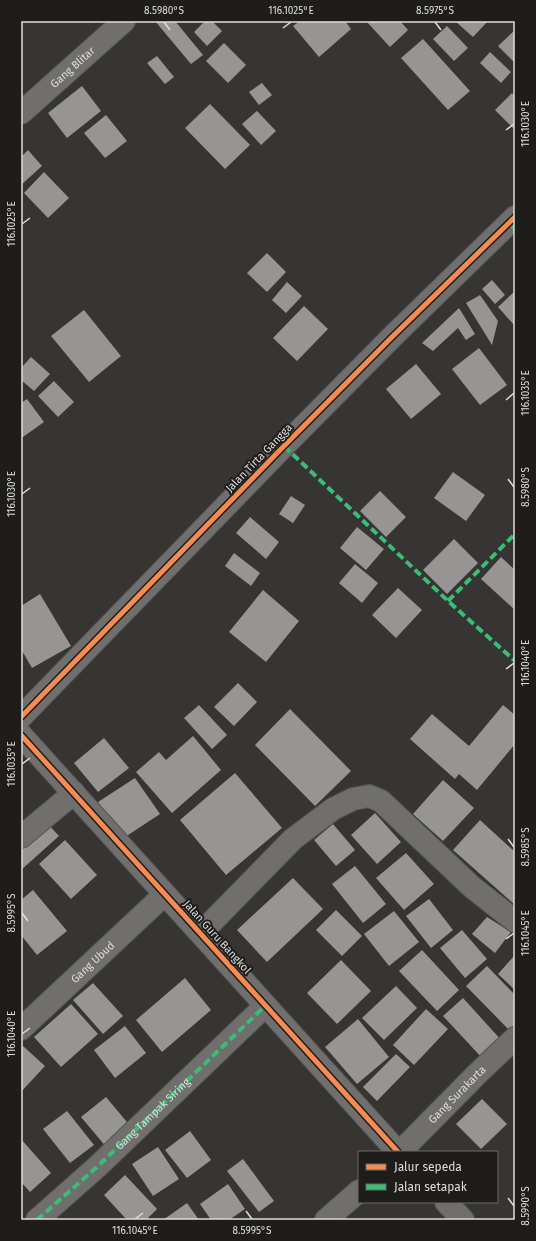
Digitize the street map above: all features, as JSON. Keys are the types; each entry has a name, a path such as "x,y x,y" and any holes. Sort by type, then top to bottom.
{"street":[{"name":"Gang Blitar","path":"21,113 124,21"},
{"name":"Jalan Tirta Gangga","path":"21,717 385,344 513,223"},
{"name":"Jalan Guru Bangkol","path":"21,735 164,895 201,933 265,1006 398,1151"},
{"path":"21,837 74,793"},
{"path":"201,933 293,839 333,809 353,799 369,796 381,801 472,887 515,921"},
{"name":"Gang Ubud","path":"21,1028 164,895"},
{"name":"Gang Tampak Siring","path":"37,1220 98,1166 265,1006"},
{"name":"Gang Surakarta","path":"400,1151 515,1038"},
{"path":"326,1220 358,1192"},
{"path":"447,1203 462,1220"}],"building":[{"path":"155,21 175,21 203,55 191,64"},
{"path":"205,21 212,21 222,31 207,46 194,32"},
{"path":"300,21 345,21 351,29 319,57 293,26"},
{"path":"366,21 400,21 408,30 390,47"},
{"path":"455,21 488,21 473,37"},
{"path":"447,26 468,48 454,61 433,39"},
{"path":"515,30 515,63 498,46"},
{"path":"423,39 470,91 448,110 401,58"},
{"path":"224,43 246,65 228,83 206,61"},
{"path":"490,52 511,72 501,83 480,63"},
{"path":"157,56 174,77 165,84 147,63"},
{"path":"262,83 272,95 259,105 249,92"},
{"path":"82,86 101,111 67,138 48,113"},
{"path":"512,93 515,97 515,130 495,110"},
{"path":"210,104 250,145 225,169 185,128"},
{"path":"257,111 276,131 261,145 242,124"},
{"path":"106,115 127,141 105,158 84,133"},
{"path":"28,150 42,166 21,185 21,157"},
{"path":"44,172 69,198 48,218 24,193"},
{"path":"267,253 286,272 267,292 247,273"},
{"path":"492,280 505,295 495,304 482,289"},
{"path":"287,282 302,296 286,313 272,300"},
{"path":"515,291 515,326 498,307"},
{"path":"480,295 498,321 492,345 466,303"},
{"path":"304,306 328,329 297,361 273,338"},
{"path":"459,308 475,334 466,340 458,328 433,351 422,343"},
{"path":"84,310 121,356 89,382 51,336"},
{"path":"479,348 507,385 480,405 452,369"},
{"path":"31,357 50,374 34,391 21,380 21,368"},
{"path":"416,364 441,394 411,419 386,389"},
{"path":"54,381 74,402 58,417 38,396"},
{"path":"27,399 44,422 23,437 21,435 21,403"},
{"path":"453,472 485,495 466,521 434,498"},
{"path":"380,491 406,517 386,537 360,511"},
{"path":"291,496 305,505 293,523 279,514"},
{"path":"250,517 279,542 266,559 236,533"},
{"path":"357,527 384,549 366,570 340,548"},
{"path":"454,539 478,563 447,594 423,570"},
{"path":"234,553 260,573 251,586 225,566"},
{"path":"501,557 515,570 515,610 481,579"},
{"path":"355,564 378,583 362,603 339,583"},
{"path":"398,588 422,610 396,638 372,615"},
{"path":"263,590 299,621 266,662 229,632"},
{"path":"40,594 71,646 32,668 21,649 21,606"},
{"path":"238,683 257,702 234,726 214,707"},
{"path":"199,705 227,735 212,749 184,718"},
{"path":"503,705 515,715 515,744 477,790 459,774 455,779 410,739 432,714 469,746"},
{"path":"290,709 351,771 315,806 255,745"},
{"path":"193,736 221,770 172,813 136,772 159,752 166,760"},
{"path":"104,738 129,768 98,792 74,763"},
{"path":"235,773 282,828 226,875 180,820"},
{"path":"135,778 160,814 122,839 98,802"},
{"path":"443,780 474,808 443,841 413,814"},
{"path":"375,813 401,842 377,864 351,835"},
{"path":"480,820 515,852 515,905 453,850"},
{"path":"47,823 59,836 21,870 21,846"},
{"path":"333,824 355,850 336,866 314,840"},
{"path":"65,840 97,875 71,899 39,864"},
{"path":"406,853 434,884 404,910 376,878"},
{"path":"355,866 386,904 363,923 332,884"},
{"path":"293,878 323,909 267,962 237,930"},
{"path":"33,890 67,931 37,955 21,935 21,900"},
{"path":"429,899 453,930 431,948 406,916"},
{"path":"336,910 362,936 342,956 316,930"},
{"path":"394,911 419,942 389,966 364,934"},
{"path":"487,917 511,932 495,953 472,934"},
{"path":"462,930 487,959 465,978 440,948"},
{"path":"422,950 459,990 437,1011 399,971"},
{"path":"515,955 515,990 498,974"},
{"path":"341,960 371,991 337,1024 307,993"},
{"path":"487,966 515,995 515,1030 512,1033 466,986"},
{"path":"185,978 211,1010 162,1052 136,1020"},
{"path":"93,983 123,1016 103,1034 73,1000"},
{"path":"396,986 417,1008 384,1040 362,1018"},
{"path":"463,998 503,1042 484,1060 443,1016"},
{"path":"71,1004 98,1034 61,1067 34,1037"},
{"path":"426,1009 448,1029 414,1065 393,1045"},
{"path":"358,1019 389,1057 357,1084 325,1047"},
{"path":"125,1026 146,1053 115,1078 94,1050"},
{"path":"23,1046 45,1066 21,1092 21,1049"},
{"path":"396,1054 410,1067 377,1101 363,1087"},
{"path":"106,1097 132,1128 107,1148 81,1117"},
{"path":"482,1099 507,1124 481,1149 456,1124"},
{"path":"67,1111 94,1145 70,1163 43,1129"},
{"path":"190,1131 211,1160 187,1178 165,1150"},
{"path":"21,1139 51,1173 30,1192 21,1182"},
{"path":"158,1147 179,1179 153,1196 132,1164"},
{"path":"243,1159 274,1201 259,1212 227,1171"},
{"path":"125,1175 157,1209 146,1220 127,1220 104,1195"},
{"path":"228,1184 245,1209 229,1220 211,1220 200,1204"},
{"path":"187,1203 199,1220 163,1220"}],"marked path":[{"path":"509,223 515,229"},
{"path":"284,446 448,601 515,661"},
{"path":"448,601 515,534"},
{"path":"37,1220 98,1166 265,1006"}],"cycle path":[{"path":"21,717 284,446 391,338 515,217"},
{"path":"21,735 397,1151"}]}
